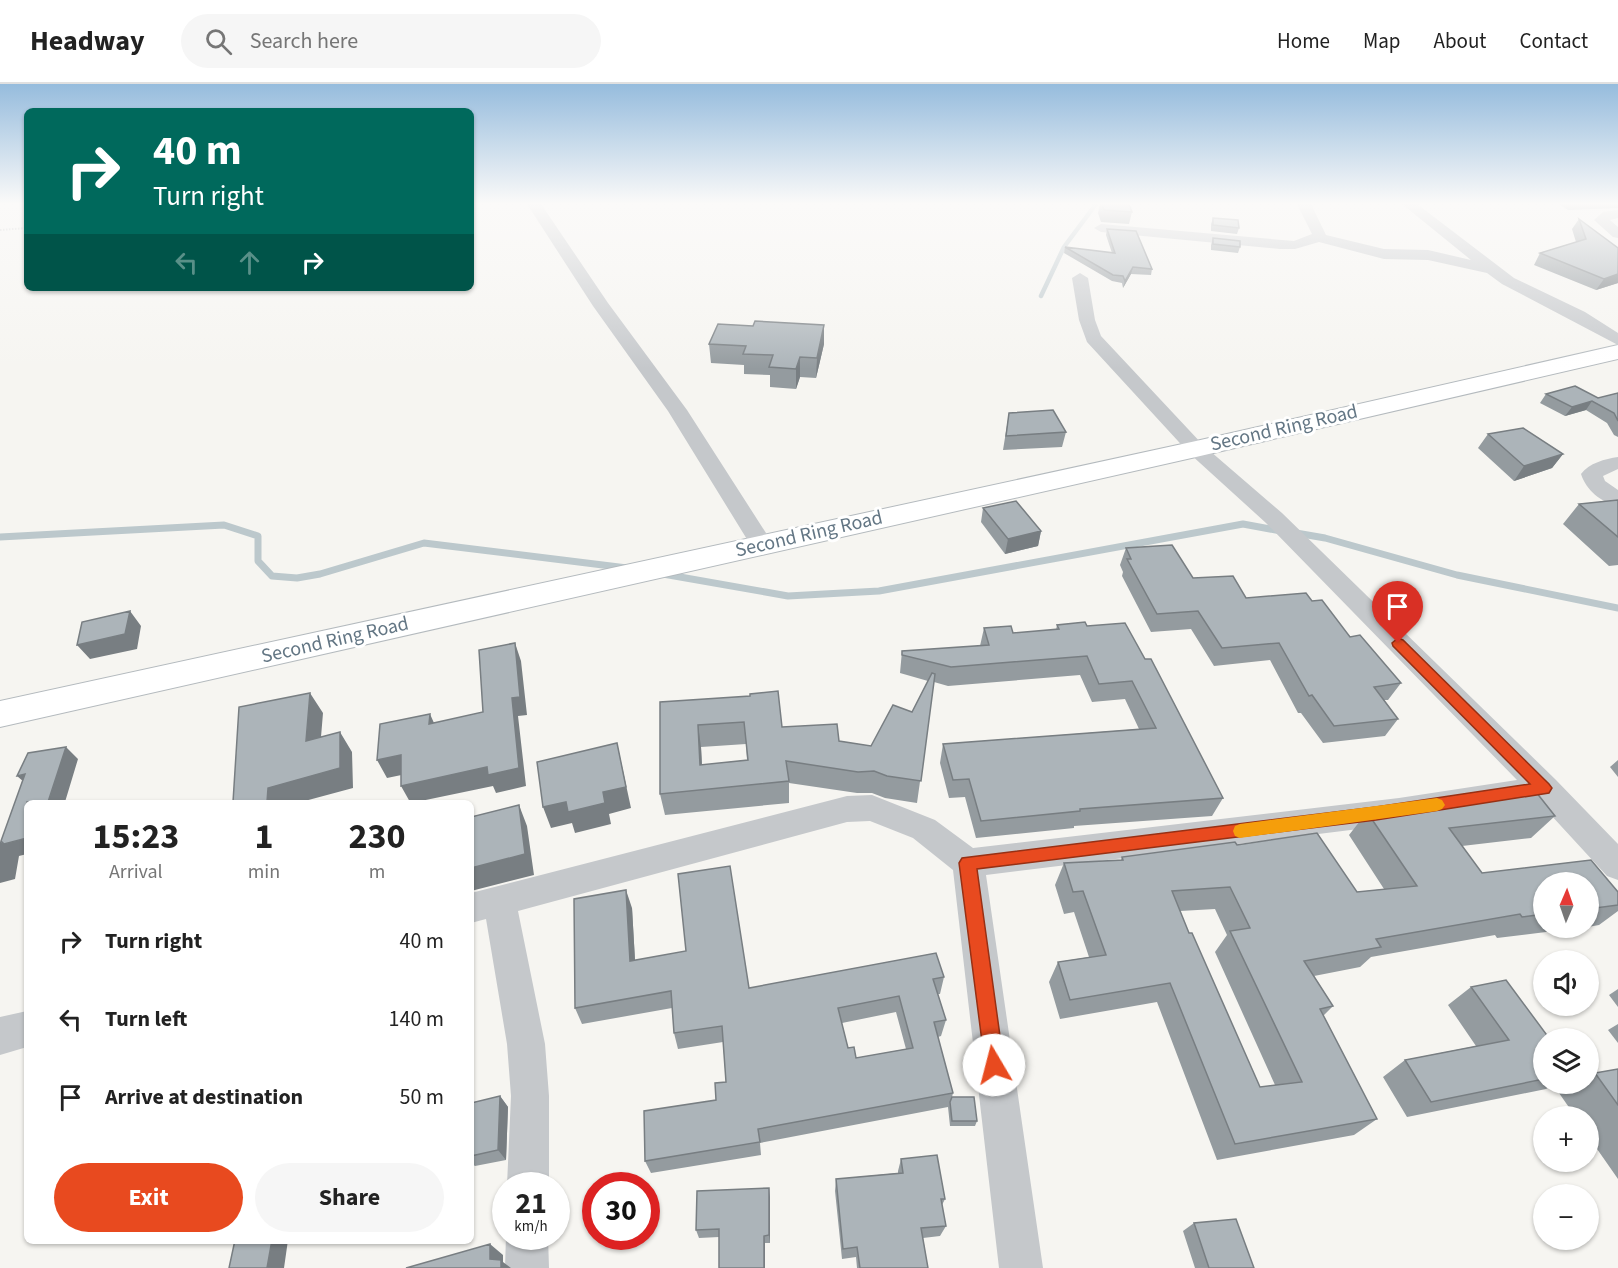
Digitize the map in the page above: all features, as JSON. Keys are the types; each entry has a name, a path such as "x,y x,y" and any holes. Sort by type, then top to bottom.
{"main road":[{"name":"Second Ring Road","path":"0,714 1618,352"}],"street":[{"path":"570,259 601,306 677,410 761,544"},
{"path":"1447,259 1490,269"},
{"path":"1478,259 1508,281 1579,316 1618,340"},
{"path":"1080,278 1087,320 1093,338 1196,448 1274,518 1544,788 1618,866"},
{"path":"1618,463 1608,465 1592,474 1595,484 1618,500"},
{"path":"528,1172 530,1096 526,1044 485,904 847,809 872,808 924,829 968,863 1376,814 1544,788"},
{"path":"968,863 1021,1268"},
{"path":"0,1036 24,1030"},
{"path":"527,1250 527,1268"}],"building":[{"path":"1086,259 1148,259 1152,269 1133,267 1125,281 1123,276 1113,275"},
{"path":"1555,259 1618,259 1618,274 1604,279"},
{"path":"755,321 824,325 817,358 800,357 796,369 769,367 773,355 743,354 746,346 709,344 718,324 753,326"},
{"path":"1575,386 1598,398 1618,393 1618,421 1614,413 1592,401 1572,407 1546,394"},
{"path":"1053,410 1066,432 1006,436 1009,413"},
{"path":"1523,428 1563,454 1524,466 1488,434"},
{"path":"1618,500 1618,537 1579,504"},
{"path":"1016,501 1041,531 1008,539 983,508"},
{"path":"1172,545 1193,578 1233,576 1246,598 1306,593 1312,601 1322,600 1350,637 1360,635 1401,683 1374,687 1398,719 1334,726 1312,695 1309,696 1279,643 1222,648 1198,611 1157,614 1127,559 1131,559 1126,548"},
{"path":"130,611 125,634 77,645 82,622"},
{"path":"1085,622 1087,626 1125,623 1145,659 1151,659 1223,798 1080,809 1080,811 981,821 969,779 953,780 943,744 1156,728 1132,681 1099,684 1087,656 951,667 902,655 902,651 989,645 984,628 1011,626 1013,633 1059,629 1057,625"},
{"path":"515,643 520,697 512,698 519,768 488,775 487,767 401,786 401,755 377,760 380,724 430,714 429,724 483,712 479,650"},
{"path":"932,673 935,674 921,781 887,776 874,771 858,772 786,761 789,781 660,794 660,702 750,696 750,694 778,691 782,727 837,724 839,741 871,746 893,705 912,712","holes":["744,722 748,760 700,765 698,725"]},
{"path":"310,693 306,741 340,732 340,768 268,788 267,800 233,800 239,707"},
{"path":"617,743 626,787 603,792 605,803 568,812 566,802 543,807 537,762"},
{"path":"66,747 49,800 24,800 24,839 4,844 1,841 25,774 17,776 28,753"},
{"path":"1536,792 1555,816 1449,828 1482,873 1591,860 1618,892 1618,905 1599,908 1599,872 1533,872 1533,916 1522,917 1520,914 1376,939 1381,947 1304,961 1333,1006 1320,1009 1377,1119 1235,1144 1170,983 1070,1000 1058,962 1106,955 1083,891 1073,892 1064,863 1123,860 1122,857 1235,842 1237,845 1317,833 1357,892 1417,886 1367,812","holes":["1230,887 1250,928 1230,931 1302,1082 1260,1087 1172,891"]},
{"path":"519,805 525,854 474,867 474,816"},
{"path":"730,866 749,988 936,953 944,977 933,979 946,1020 934,1022 953,1093 758,1129 760,1142 645,1161 644,1111 716,1100 715,1083 726,1082 722,1026 674,1033 671,991 575,1008 574,899 626,890 630,961 686,951 678,874","holes":["899,996 913,1048 856,1058 854,1047 848,1048 838,1008"]},
{"path":"1506,980 1542,1028 1533,1028 1533,1081 1431,1102 1405,1060 1509,1040 1471,987"},
{"path":"1618,1069 1618,1105 1599,1079 1599,1072"},
{"path":"500,1096 498,1150 474,1155 474,1102"},
{"path":"952,1097 974,1097 977,1121 952,1121 950,1102"},
{"path":"937,1155 945,1199 941,1199 946,1226 921,1228 928,1268 860,1268 857,1247 843,1249 836,1179 903,1173 901,1159"},
{"path":"769,1188 769,1235 764,1236 764,1268 719,1268 719,1229 696,1230 697,1191"},
{"path":"1236,1219 1254,1268 1209,1268 1194,1223"},
{"path":"234,1244 271,1244 267,1268 229,1268"},
{"path":"490,1244 490,1259 501,1260 501,1268 406,1268"}],"waterway":[{"path":"1041,296 1058,259"},
{"path":"663,574 788,596 879,591 1243,524 1281,531"},
{"path":"0,537 224,525 258,536 258,561 272,576 297,578 320,574 424,543 627,568"},
{"path":"1296,533 1325,538 1457,575 1618,608"}],"slow traffic":[{"path":"1240,831 1437,805"}],"route":[{"path":"994,1065 968,863 1376,814 1544,788 1398,643"}]}
